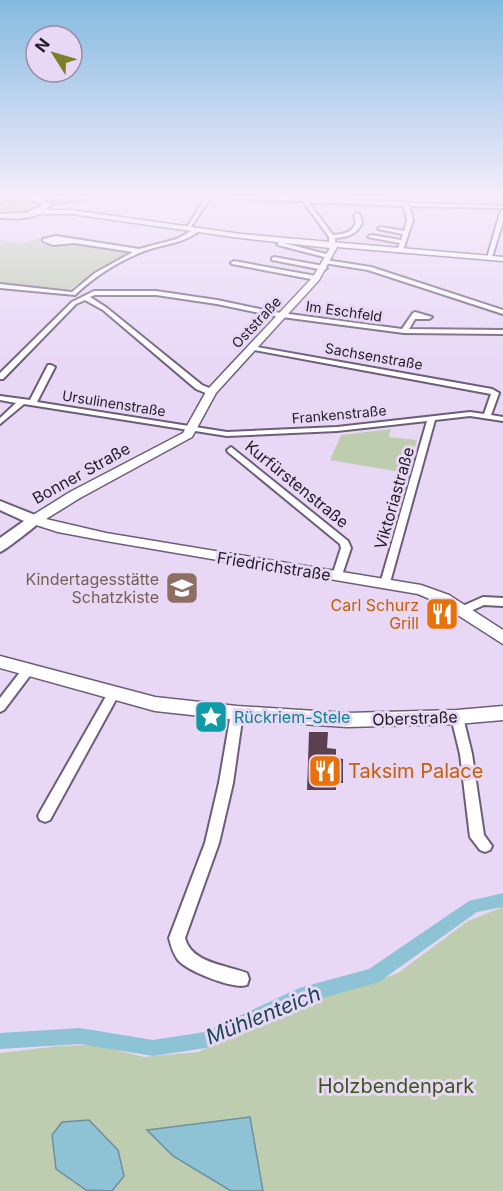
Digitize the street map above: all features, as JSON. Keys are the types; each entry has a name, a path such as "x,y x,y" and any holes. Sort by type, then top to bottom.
{"main road":[{"path":"0,505 35,520"},
{"name":"Bonner Straße","path":"0,547 14,532 35,520"}],"street":[{"path":"2,288 73,294 91,279 139,251"},
{"path":"315,251 328,253"},
{"path":"323,251 503,312"},
{"path":"274,259 353,251"},
{"path":"438,251 503,259"},
{"path":"489,257 491,251"},
{"name":"Oststraße","path":"188,433 211,393 316,278 328,253"},
{"path":"234,263 316,278"},
{"name":"Im Eschfeld","path":"87,296 156,293 281,315 404,331 503,332"},
{"path":"0,377 74,303 87,296 200,387 211,393"},
{"name":"Im Eschfeld","path":"404,331 414,317"},
{"name":"Sachsenstraße","path":"251,348 492,391 495,393 487,416"},
{"name":"Ursulinenstraße","path":"32,404 42,389 42,380 51,367"},
{"name":"Ursulinenstraße","path":"0,398 188,433"},
{"path":"0,422 22,402"},
{"name":"Frankenstraße","path":"188,433 245,434 326,430 470,414 503,419"},
{"name":"Viktoriastraße","path":"385,584 431,420"},
{"name":"Bonner Straße","path":"35,520 75,495 188,433"},
{"name":"Kurfürstenstraße","path":"231,450 345,543 346,548 337,576"},
{"name":"Friedrichstraße","path":"35,520 58,528 106,537 433,594 503,638"},
{"path":"462,611 483,601 503,602"},
{"name":"Oberstraße","path":"0,662 155,704 347,720 457,717 503,713"},
{"path":"0,707 28,670"},
{"path":"45,816 113,694"},
{"path":"237,712 226,780 212,843 177,938 181,954 188,960 241,979"},
{"path":"457,717 466,754 477,837 485,846"}],"green space":[{"path":"0,251 113,251 131,253 66,291 0,283"},
{"path":"391,429 389,437 417,440 406,473 330,460 341,435"},
{"name":"Holzbendenpark","path":"503,907 503,1191 0,1191 0,1053 59,1046 96,1045 144,1057 198,1052 282,1013 333,993 398,973 468,921"}],"water":[{"path":"250,1117 263,1191 231,1191 173,1156 147,1130"},
{"path":"89,1120 118,1150 124,1176 112,1191 86,1190 56,1169 52,1135 62,1122"}],"building":[{"name":"Taksim Palace","path":"309,732 328,732 327,748 336,749 336,758 343,759 343,783 336,783 336,790 307,790"}],"waterway":[{"name":"Mühlenteich","path":"0,1041 80,1036 153,1048 206,1040 299,996 373,976 474,906 503,900"}],"place":[{"name":"Kindertagesstätte Schatzkiste","path":"182,588"},
{"name":"Carl Schurz Grill","path":"442,614"},
{"name":"Rückriem-Stele","path":"211,717"},
{"name":"Taksim Palace","path":"325,771"}]}
